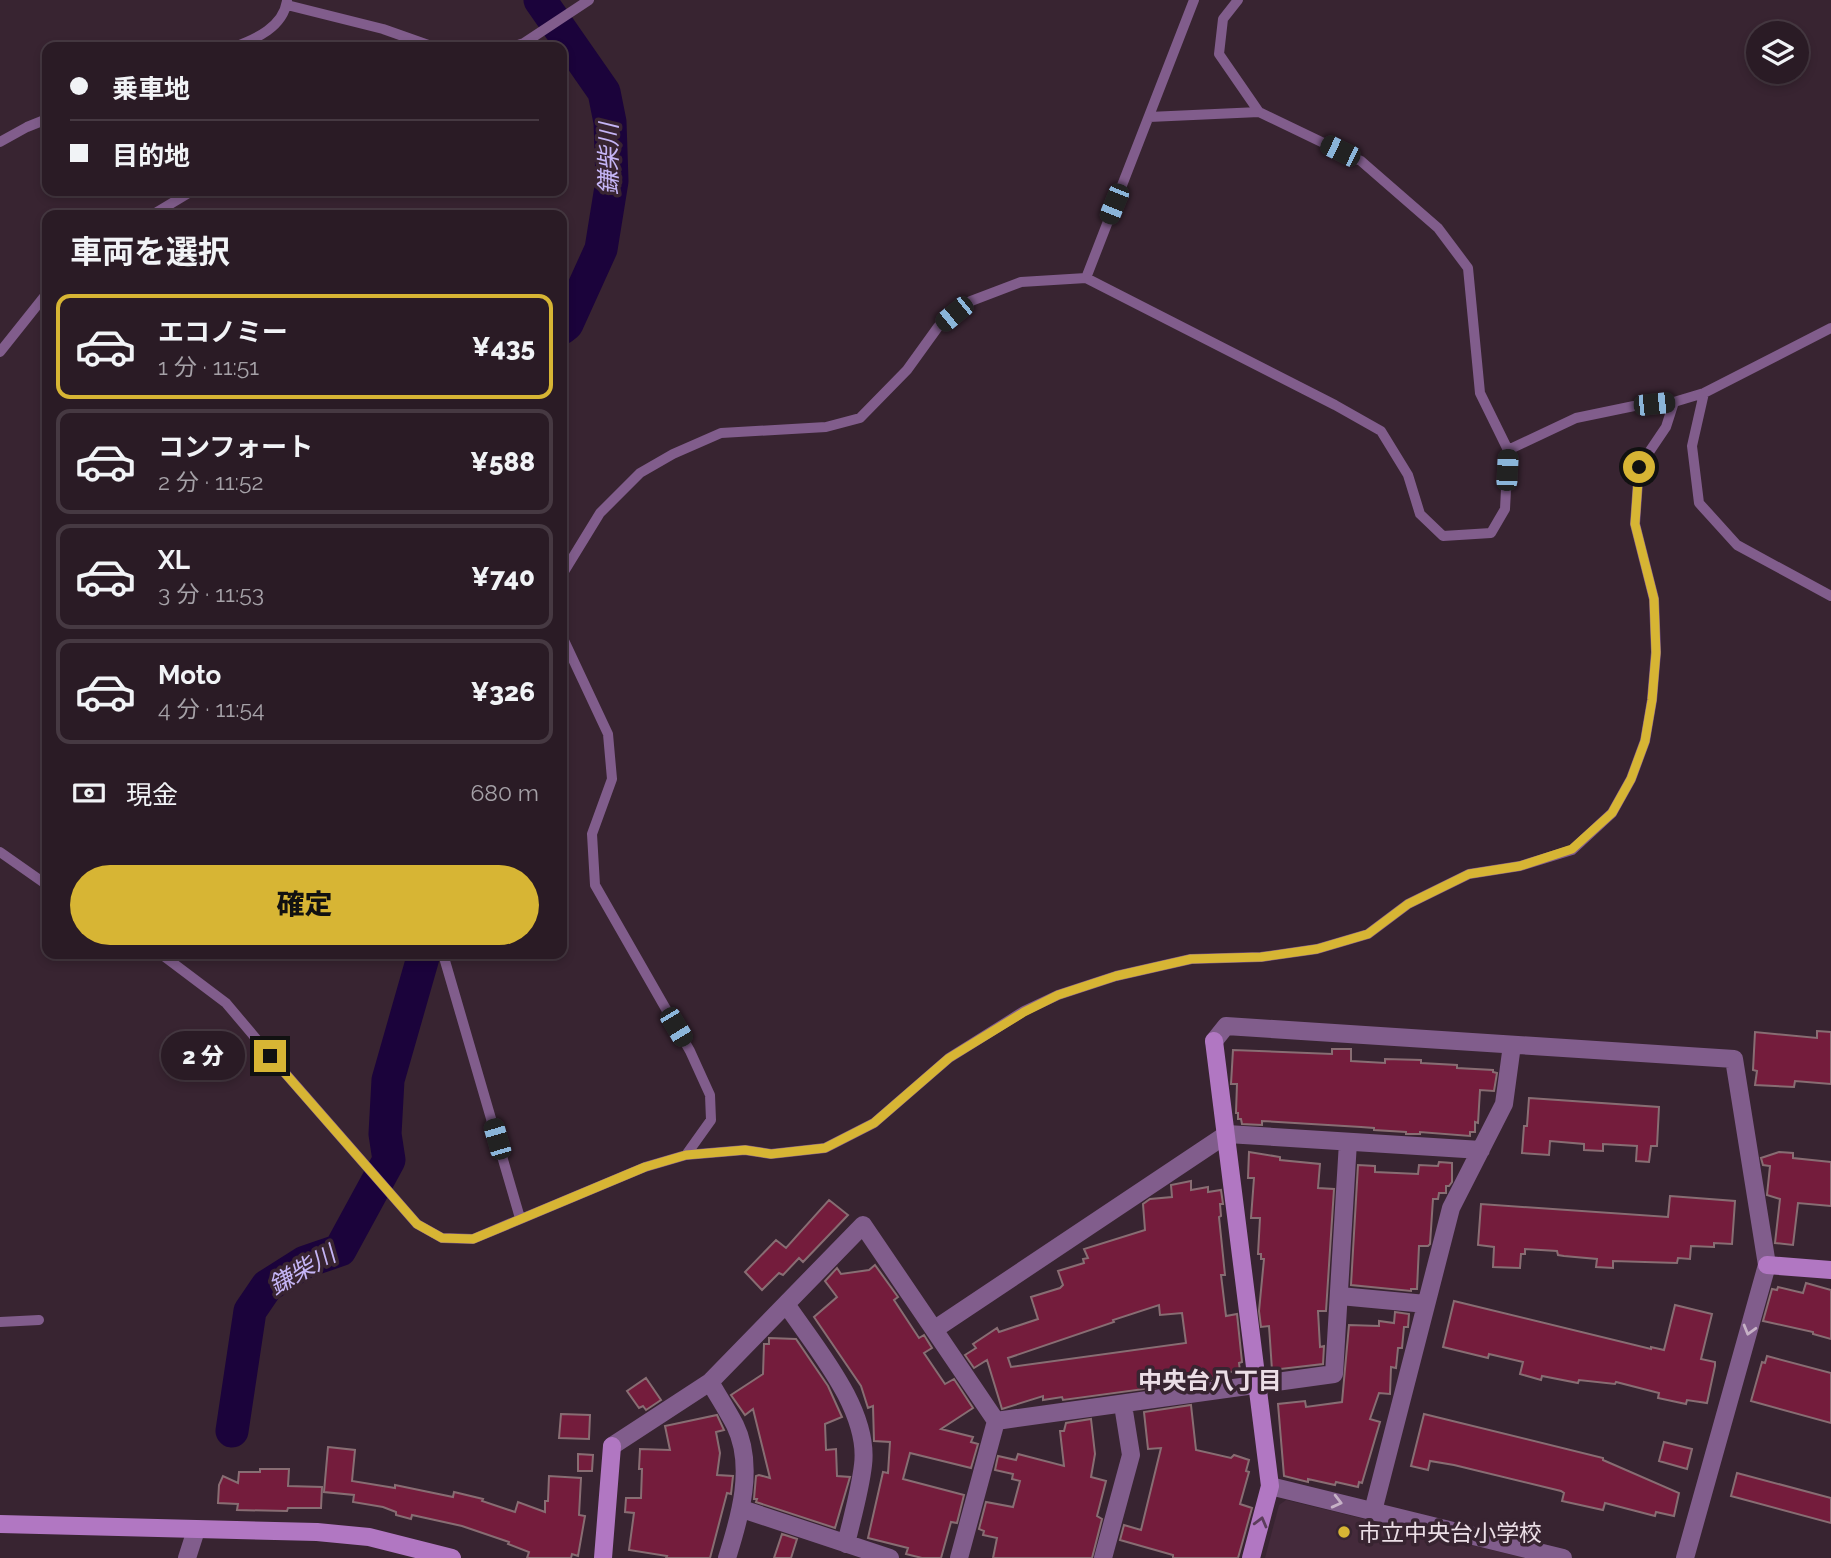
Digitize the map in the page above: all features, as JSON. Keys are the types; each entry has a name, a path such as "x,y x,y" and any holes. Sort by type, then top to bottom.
{"street":[{"path":"1251,1558 1270,1486 1214,1041 1226,1026 1734,1059 1767,1265 1685,1558"},
{"path":"1373,1511 1451,1208 1504,1104 1511,1045"},
{"path":"935,1329 1227,1135 1481,1150"},
{"path":"996,1421 1334,1374 1348,1142"},
{"path":"603,1558 612,1446 710,1382 863,1225 996,1421 959,1558"},
{"path":"1767,1265 1831,1270"},
{"path":"1339,1296 1426,1304"},
{"path":"786,1304 850,1399 860,1427 864,1463 846,1544"},
{"path":"710,1382 736,1427 744,1464 742,1509 727,1558"},
{"path":"1104,1558 1131,1455 1124,1405"},
{"path":"1270,1486 1563,1558"},
{"path":"742,1509 890,1558"},
{"path":"0,1524 317,1532 369,1538 453,1558"},
{"path":"187,1558 196,1530"}],"lane":[{"path":"525,42 589,0"},
{"path":"1086,278 1194,0"},
{"path":"1238,0 1223,19 1219,54 1259,112"},
{"path":"245,42 266,33 283,13 287,2 420,42"},
{"path":"266,33 266,42"},
{"path":"567,567 600,513 640,473 673,454 722,433 826,427 860,418 907,370 938,327 971,301 1021,282 1086,278 1381,431 1408,475 1420,514 1443,536 1491,533 1505,509 1508,450 1480,393 1468,268 1438,229 1361,161 1259,112 1149,117"},
{"path":"0,142 42,121"},
{"path":"160,210 184,196"},
{"path":"0,352 42,299"},
{"path":"1508,450 1577,418 1634,406 1674,402 1704,393 1831,328"},
{"path":"1704,393 1692,446 1699,503 1737,545 1831,596"},
{"path":"169,959 226,1003 417,1224 442,1238 473,1239 645,1167 686,1155 745,1150 771,1154 825,1148 874,1123 949,1058 1024,1012 1058,995 1116,976 1191,959 1261,957 1317,949 1368,934 1408,904 1469,874 1520,866 1572,849 1612,813 1631,779 1645,741 1656,653 1654,599 1635,524 1639,467 1666,427 1674,402"},
{"path":"567,647 608,734 612,779 592,834 595,885 690,1051 710,1095 710,1120 686,1155"},
{"path":"0,852 42,881"},
{"path":"444,959 520,1218"},
{"path":"0,1322 39,1320"}],"shaded area":[{"name":"市立中央台小学校","path":"1286,1500 1525,1558 1265,1558 1279,1505"}],"building":[{"path":"1817,1031 1831,1032 1831,1084 1795,1081 1794,1087 1755,1085 1755,1032 1817,1038"},
{"path":"1332,1049 1351,1049 1351,1061 1385,1063 1385,1059 1421,1060 1421,1063 1457,1065 1457,1068 1493,1070 1497,1073 1494,1091 1480,1090 1478,1123 1475,1122 1475,1132 1470,1132 1470,1136 1420,1132 1406,1134 1374,1128 1262,1121 1262,1125 1242,1124 1241,1119 1238,1119 1237,1084 1231,1084 1233,1050 1332,1054"},
{"path":"1529,1098 1659,1107 1657,1146 1651,1146 1649,1162 1636,1161 1637,1146 1603,1144 1603,1151 1584,1150 1584,1144 1550,1141 1549,1155 1522,1153"},
{"path":"1249,1152 1280,1157 1280,1160 1320,1164 1318,1188 1334,1189 1326,1311 1318,1311 1320,1347 1324,1346 1323,1364 1272,1370 1269,1326 1261,1327 1259,1311 1264,1259 1258,1254 1260,1218 1251,1218 1254,1178 1248,1178"},
{"path":"1779,1152 1793,1153 1793,1158 1831,1162 1831,1206 1798,1203 1793,1245 1775,1243 1780,1199 1767,1195 1770,1166 1763,1165 1761,1158"},
{"path":"1439,1162 1452,1163 1452,1182 1446,1186 1446,1193 1439,1193 1438,1199 1433,1199 1430,1244 1419,1246 1417,1289 1411,1291 1351,1285 1358,1165 1375,1166 1375,1172 1418,1174 1419,1165 1438,1166"},
{"path":"1191,1181 1191,1190 1208,1187 1208,1192 1221,1190 1223,1204 1220,1204 1219,1217 1225,1275 1221,1275 1226,1316 1237,1314 1242,1362 1239,1363 1240,1371 1217,1373 1218,1379 1063,1400 1062,1397 1043,1400 1043,1396 1002,1409 987,1360 974,1368 965,1355 976,1348 973,1344 997,1328 999,1332 1038,1319 1031,1297 1060,1288 1063,1285 1058,1271 1084,1263 1083,1259 1088,1258 1084,1249 1145,1230 1143,1204 1150,1199 1172,1197 1171,1185","holes":["1159,1305 1160,1315 1182,1313 1186,1343 1011,1367 1008,1358"]},
{"path":"1670,1196 1735,1201 1732,1244 1714,1243 1714,1247 1691,1246 1690,1259 1678,1258 1677,1263 1613,1261 1613,1268 1596,1267 1597,1259 1558,1255 1557,1251 1525,1249 1525,1254 1521,1254 1520,1268 1493,1267 1494,1247 1478,1245 1481,1204 1668,1217"},
{"path":"829,1200 848,1215 803,1262 799,1258 783,1275 779,1273 762,1290 745,1272 776,1240 786,1248"},
{"path":"875,1265 898,1297 894,1300 919,1338 924,1335 932,1348 924,1353 945,1384 954,1379 973,1408 941,1429 973,1437 971,1442 978,1444 971,1468 910,1453 903,1479 964,1495 957,1523 951,1522 941,1558 922,1558 906,1554 908,1548 868,1538 883,1472 888,1473 890,1442 874,1441 873,1406 868,1408 861,1386 814,1317 837,1297 825,1281 837,1268 841,1274 869,1270"},
{"path":"1806,1283 1831,1290 1831,1339 1813,1332 1763,1321 1772,1289 1777,1290 1778,1287 1803,1293"},
{"path":"1454,1301 1664,1350 1675,1305 1712,1314 1701,1359 1715,1362 1707,1403 1687,1400 1686,1404 1658,1398 1659,1393 1616,1382 1579,1380 1578,1383 1542,1376 1541,1380 1520,1374 1523,1362 1489,1354 1488,1358 1443,1347"},
{"path":"1395,1312 1409,1314 1408,1327 1404,1327 1396,1368 1391,1367 1390,1394 1379,1393 1370,1419 1380,1422 1362,1483 1359,1482 1358,1487 1336,1482 1335,1485 1284,1476 1278,1404 1305,1401 1306,1407 1342,1402 1349,1325 1379,1326 1379,1321 1394,1323"},
{"path":"769,1338 796,1339 828,1386 842,1417 825,1424 826,1450 836,1449 837,1476 850,1477 835,1528 756,1502 757,1499 754,1499 756,1476 770,1478 753,1409 745,1415 731,1395 763,1374 764,1344 769,1344"},
{"path":"1767,1356 1831,1373 1831,1423 1751,1401 1762,1362 1765,1363"},
{"path":"646,1378 661,1400 646,1410 643,1406 639,1408 627,1391"},
{"path":"1191,1405 1196,1450 1231,1458 1234,1455 1249,1460 1246,1471 1249,1472 1240,1504 1252,1508 1238,1558 1173,1558 1173,1555 1120,1540 1124,1525 1141,1530 1161,1448 1148,1449 1144,1412"},
{"path":"561,1414 590,1415 589,1439 559,1438"},
{"path":"1424,1414 1603,1458 1679,1493 1674,1516 1656,1512 1655,1516 1605,1503 1603,1510 1562,1501 1564,1493 1561,1491 1454,1465 1430,1461 1428,1470 1411,1466"},
{"path":"717,1415 724,1430 716,1432 720,1453 717,1475 733,1476 731,1494 727,1493 710,1558 666,1558 667,1556 629,1550 634,1513 625,1512 626,1498 641,1498 640,1449 670,1450 665,1426"},
{"path":"1091,1419 1095,1454 1091,1477 1106,1481 1097,1516 1102,1519 1092,1558 993,1558 997,1538 983,1535 984,1531 979,1529 986,1502 1013,1507 1020,1481 1012,1479 1013,1474 995,1470 998,1456 1016,1460 1018,1454 1064,1466 1060,1431 1064,1431 1066,1423"},
{"path":"1664,1442 1692,1449 1687,1469 1659,1461"},
{"path":"328,1447 355,1450 352,1481 395,1488 395,1485 453,1497 454,1492 483,1499 482,1501 515,1512 518,1502 545,1512 549,1476 581,1478 579,1515 585,1516 578,1556 572,1554 571,1558 527,1558 529,1552 508,1544 509,1542 462,1526 412,1515 411,1519 396,1515 396,1512 383,1507 353,1502 354,1495 324,1492"},
{"path":"578,1454 593,1455 592,1471 578,1471"},
{"path":"260,1469 289,1469 288,1486 322,1487 321,1508 288,1508 287,1511 237,1510 238,1504 218,1503 219,1485 223,1476 238,1483 239,1472 260,1472"},
{"path":"1737,1473 1831,1498 1831,1523 1731,1496"},
{"path":"782,1534 797,1539 791,1558 774,1558"}],"waterway":[{"name":"鎌柴川","path":"540,0 604,92 610,122 612,181 601,249 567,324"},
{"name":"鎌柴川","path":"232,1431 250,1311 267,1286 305,1262 340,1250 389,1160 385,1134 388,1080 423,959"}],"place":[{"name":"市立中央台小学校","path":"1344,1532"}],"district":[{"name":"中央台八丁目","path":"1210,1380"}],"route":[{"path":"270,1056 417,1224 442,1238 473,1239 645,1167 686,1155 745,1150 771,1154 825,1148 874,1123 949,1058 1024,1012 1058,995 1116,976 1191,959 1261,957 1317,949 1368,934 1408,904 1469,874 1520,866 1572,849 1612,813 1631,779 1645,741 1656,653 1654,599 1635,524 1639,467"}]}
